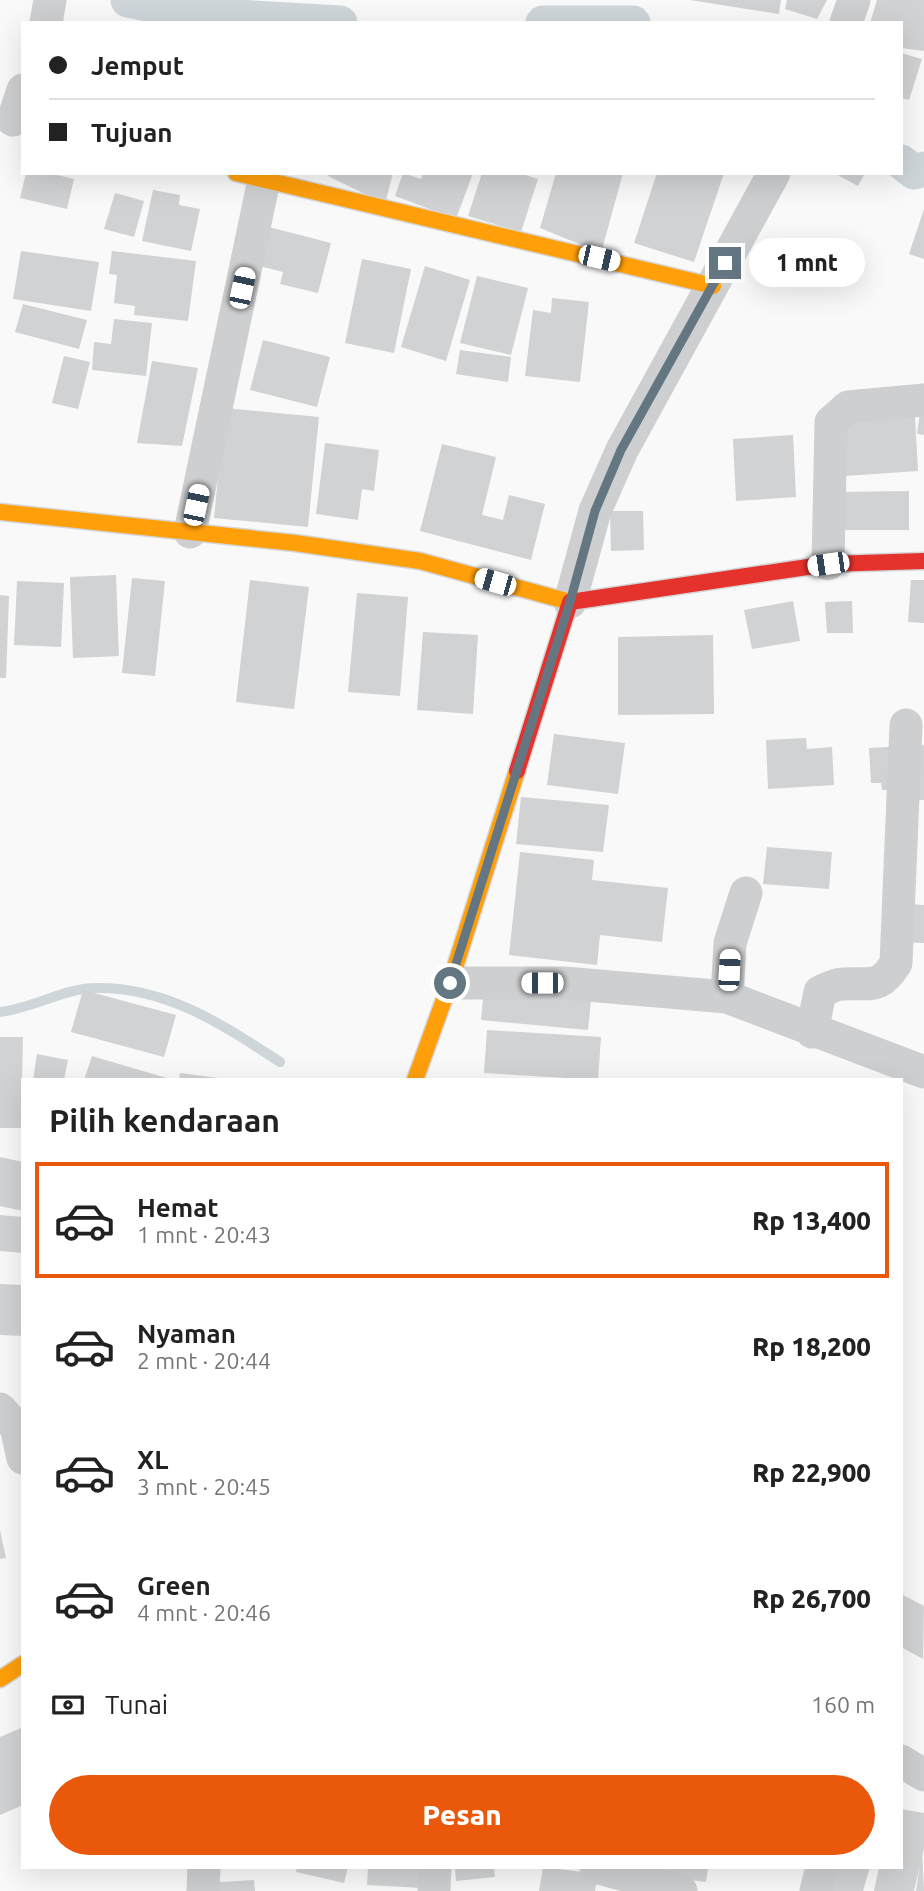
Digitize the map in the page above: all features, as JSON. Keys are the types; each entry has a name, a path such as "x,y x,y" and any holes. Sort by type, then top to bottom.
{"street":[{"path":"46,21 50,0"},
{"path":"847,21 854,0"},
{"path":"416,1078 450,983 570,602 595,511 621,450 773,175"},
{"path":"190,531 250,177 713,286"},
{"path":"828,564 831,422 848,407 924,400"},
{"path":"0,512 190,531 420,561 570,602 828,564 924,561"},
{"path":"812,1031 820,992 840,984 866,986 886,979 896,963 906,724"},
{"path":"727,997 730,943 746,893"},
{"path":"450,983 564,983 727,997 924,1072"},
{"path":"0,1409 16,1427 21,1449"},
{"path":"0,1679 21,1665"},
{"path":"903,1763 924,1775"},
{"path":"203,1891 204,1869"},
{"path":"434,1891 435,1869"},
{"path":"603,1869 681,1891"},
{"path":"816,1891 822,1869"}],"building":[{"path":"690,0 781,0 779,14"},
{"path":"787,0 827,0 817,19 785,9"},
{"path":"877,0 924,0 924,51 903,48 903,21 871,21"},
{"path":"903,54 922,59 909,100 903,98"},
{"path":"26,175 57,175 74,179 67,209 20,198"},
{"path":"328,175 392,175 385,204"},
{"path":"402,175 421,179 422,175 472,175 456,219 395,196"},
{"path":"481,175 525,175 538,179 521,232 468,216"},
{"path":"555,175 622,175 601,253 540,228"},
{"path":"656,175 723,175 694,262 634,243"},
{"path":"838,175 864,175 858,186"},
{"path":"153,190 180,195 179,205 200,209 191,251 142,241"},
{"path":"115,193 144,201 134,237 104,229"},
{"path":"924,209 924,259 909,254"},
{"path":"269,227 331,243 318,293 280,284 283,272 259,266"},
{"path":"21,251 99,262 91,311 13,299"},
{"path":"112,251 196,261 188,321 134,315 135,306 114,303 117,275 109,274"},
{"path":"362,259 411,269 394,353 345,343"},
{"path":"425,266 470,280 446,361 401,347"},
{"path":"477,276 528,288 511,355 460,343"},
{"path":"552,298 589,302 580,382 525,376 533,310 551,313"},
{"path":"23,304 87,320 79,349 15,332"},
{"path":"114,319 152,323 146,376 92,370 94,342 111,344"},
{"path":"263,340 330,357 317,407 250,390"},
{"path":"460,350 511,357 508,382 456,374"},
{"path":"64,356 90,362 78,409 52,403"},
{"path":"152,361 198,368 182,446 137,443"},
{"path":"921,403 924,403 924,435 917,434"},
{"path":"225,408 319,417 308,527 214,518"},
{"path":"915,416 918,471 845,476 842,421"},
{"path":"793,435 796,497 736,501 733,439"},
{"path":"325,443 379,450 374,491 362,489 358,520 316,514"},
{"path":"442,444 496,457 482,515 503,520 509,495 545,504 531,560 420,531"},
{"path":"909,491 909,530 837,530 837,492"},
{"path":"610,511 643,511 644,550 611,551"},
{"path":"116,575 119,656 73,658 70,577"},
{"path":"132,578 165,581 155,676 122,673"},
{"path":"250,580 309,587 294,709 236,702"},
{"path":"911,580 924,580 924,623 908,622"},
{"path":"17,581 64,583 61,647 14,645"},
{"path":"357,593 408,597 400,696 348,692"},
{"path":"0,595 9,596 6,678 0,678"},
{"path":"793,601 800,641 752,649 744,610"},
{"path":"852,601 853,633 827,633 825,602"},
{"path":"423,632 478,635 473,714 417,710"},
{"path":"713,635 714,714 618,715 618,637"},
{"path":"554,734 625,743 618,794 547,785"},
{"path":"806,738 807,749 832,747 834,785 768,789 766,740"},
{"path":"924,745 924,800 904,801 904,790 882,790 881,783 871,783 869,748"},
{"path":"521,797 609,805 603,852 516,844"},
{"path":"767,847 832,852 829,889 763,884"},
{"path":"520,852 594,860 592,880 668,888 662,942 600,935 597,965 509,955"},
{"path":"893,903 924,905 924,943 891,942"},
{"path":"485,979 592,990 588,1030 481,1020"},
{"path":"83,990 176,1015 164,1057 71,1032"},
{"path":"487,1030 601,1037 598,1078 484,1073"},
{"path":"0,1037 23,1037 21,1128 0,1128"},
{"path":"37,1054 68,1060 64,1078 33,1078"},
{"path":"92,1056 167,1078 85,1078"},
{"path":"180,1073 218,1078 179,1078"},
{"path":"0,1157 21,1162 21,1211 0,1206"},
{"path":"0,1215 21,1217 21,1253 0,1251"},
{"path":"0,1284 21,1285 21,1336 0,1335"},
{"path":"0,1530 6,1558 0,1559"},
{"path":"903,1595 924,1606 923,1659 903,1648"},
{"path":"21,1728 21,1806 0,1815 0,1737"},
{"path":"903,1809 924,1813 924,1848 914,1891 874,1891 879,1869 903,1869"},
{"path":"922,1850 924,1891 916,1891"},
{"path":"297,1869 348,1869 344,1883 296,1872"},
{"path":"368,1869 425,1869 423,1888 367,1885"},
{"path":"455,1869 494,1869 495,1877 456,1881"},
{"path":"543,1869 598,1874 595,1891 539,1891"},
{"path":"662,1869 708,1869 706,1882 660,1876"},
{"path":"826,1869 869,1869 863,1891 821,1891"},
{"path":"254,1880 255,1891 205,1891 204,1883"}],"waterway":[{"path":"128,0 202,15 306,21"},
{"path":"903,164 914,172 924,169"},
{"path":"0,1012 83,989 120,989 145,994 193,1010 280,1062"}],"traffic: slow":[{"path":"244,175 713,286"},
{"path":"0,512 295,543 420,561 570,602"},
{"path":"416,1078 450,983 517,771"},
{"path":"0,1679 21,1665"}],"traffic: jam":[{"path":"517,771 570,602 828,564 924,561"}],"route":[{"path":"450,983 570,602 595,511 621,450 679,351 725,263"}]}
